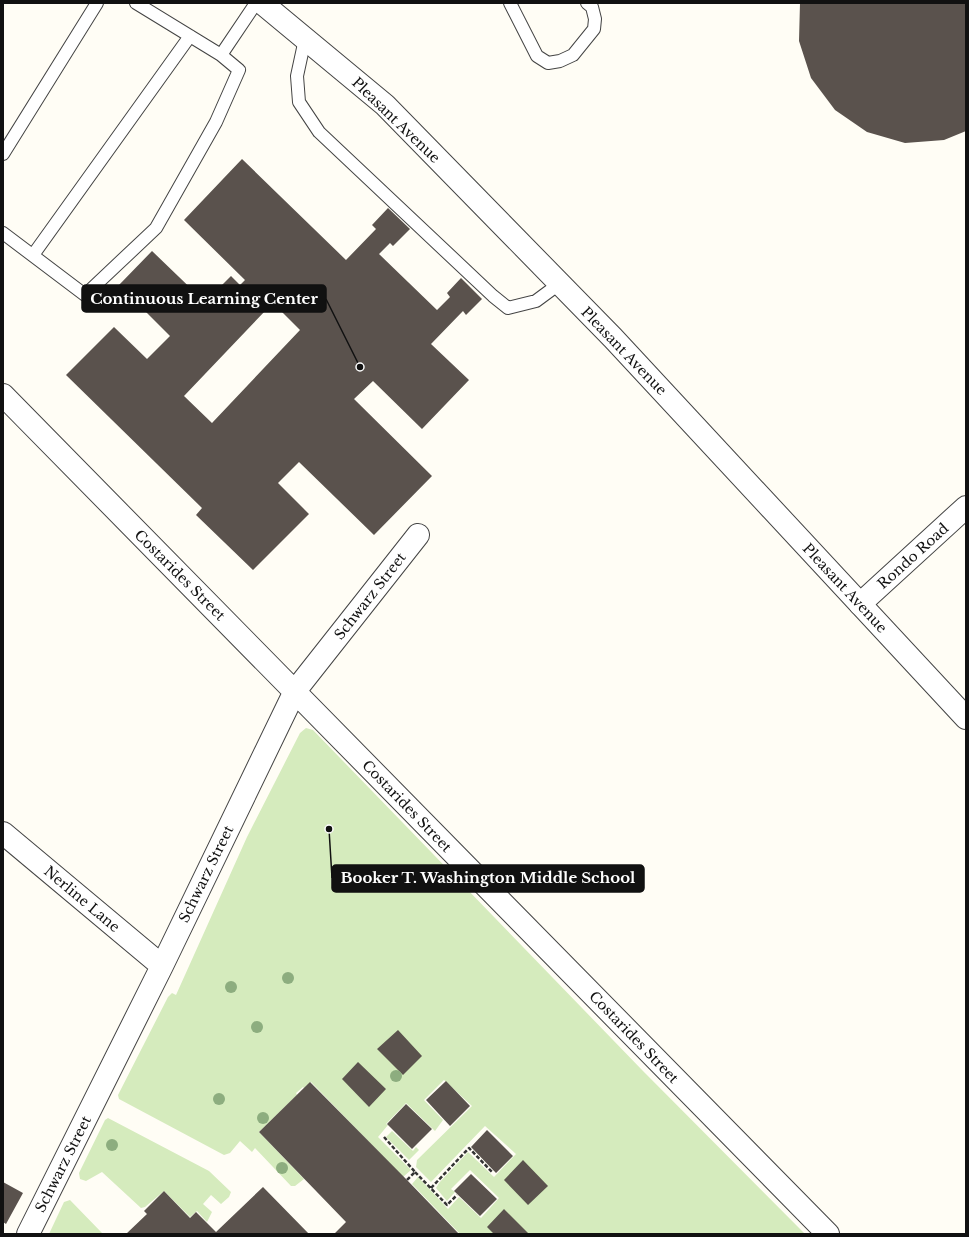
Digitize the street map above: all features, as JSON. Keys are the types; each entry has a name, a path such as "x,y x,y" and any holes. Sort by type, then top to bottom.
{"street":[{"name":"Pleasant Avenue","path":"262,3 385,105 613,338 966,718"},
{"name":"Costarides Street","path":"3,395 828,1234"},
{"name":"Rondo Road","path":"860,604 966,507"},
{"name":"Schwarz Street","path":"28,1234 162,966 295,691 418,535"},
{"name":"Nerline Lane","path":"3,833 162,966"}],"lane":[{"path":"3,154 97,3"},
{"path":"3,233 85,295 156,228 216,122 239,70 221,55 136,3"},
{"path":"221,55 256,3"},
{"path":"510,3 537,56 548,63 560,61 573,55 594,29 595,19 592,7 587,3"},
{"path":"33,255 190,36"},
{"path":"305,39 297,76 298,102 319,132 493,296 508,308 536,301 559,284"}],"path":[{"path":"384,1138 448,1205 456,1195"},
{"path":"431,1188 469,1148 492,1172"},
{"path":"407,1180 415,1172"}],"green space":[{"path":"306,728 313,730 643,1071 805,1234 460,1234 412,1184 418,1177 448,1209 459,1197 481,1218 499,1198 470,1170 451,1189 455,1192 447,1201 436,1188 468,1152 494,1177 516,1154 485,1126 431,1182 416,1167 417,1160 472,1106 444,1080 424,1100 443,1120 435,1131 406,1103 386,1124 388,1125 378,1137 411,1170 403,1177 311,1082 304,1088 303,1087 296,1093 297,1095 259,1132 304,1179 295,1186 291,1186 255,1148 252,1152 240,1141 230,1153 224,1155 119,1099 118,1095 168,997 172,993 176,995 247,837 300,733"},
{"path":"108,1118 209,1171 231,1192 229,1197 221,1204 211,1195 203,1204 212,1212 207,1222 197,1211 190,1217 164,1191 145,1207 141,1208 102,1172 86,1181 80,1179 79,1173 105,1120"},
{"path":"392,1131 413,1151 416,1147 419,1150 409,1160 386,1137"},
{"path":"70,1200 103,1234 49,1234 64,1202"}],"building":[{"path":"800,3 966,3 966,131 944,140 905,143 867,132 835,110 811,78 799,41"},
{"path":"242,159 346,260 376,229 372,225 388,208 410,229 393,246 390,243 379,254 437,310 450,297 447,293 461,278 482,299 466,315 463,311 431,344 469,380 422,429 373,381 354,399 432,476 374,535 299,462 278,483 309,514 253,570 196,515 202,508 66,375 114,327 147,359 170,336 119,285 152,251 205,302 231,276 240,285 245,280 184,220","holes":["263,293 300,330 212,423 184,396 266,310 256,300"]},
{"path":"398,1030 422,1056 403,1075 377,1049"},
{"path":"358,1062 386,1089 369,1107 342,1079"},
{"path":"446,1081 470,1106 450,1126 426,1100"},
{"path":"310,1082 459,1234 334,1234 346,1222 259,1132"},
{"path":"406,1104 432,1129 412,1149 387,1124"},
{"path":"487,1130 513,1156 496,1173 471,1147"},
{"path":"523,1160 548,1186 528,1205 504,1180"},
{"path":"471,1174 497,1199 480,1216 454,1191"},
{"path":"3,1182 23,1193 6,1224 3,1222"},
{"path":"263,1187 309,1234 126,1234 147,1214 144,1211 164,1191 190,1218 196,1212 216,1232"},
{"path":"504,1209 529,1234 494,1234 487,1227"}],"place":[{"name":"Continuous Learning Center","path":"360,367"},
{"name":"Booker T. Washington Middle School","path":"329,829"}]}
